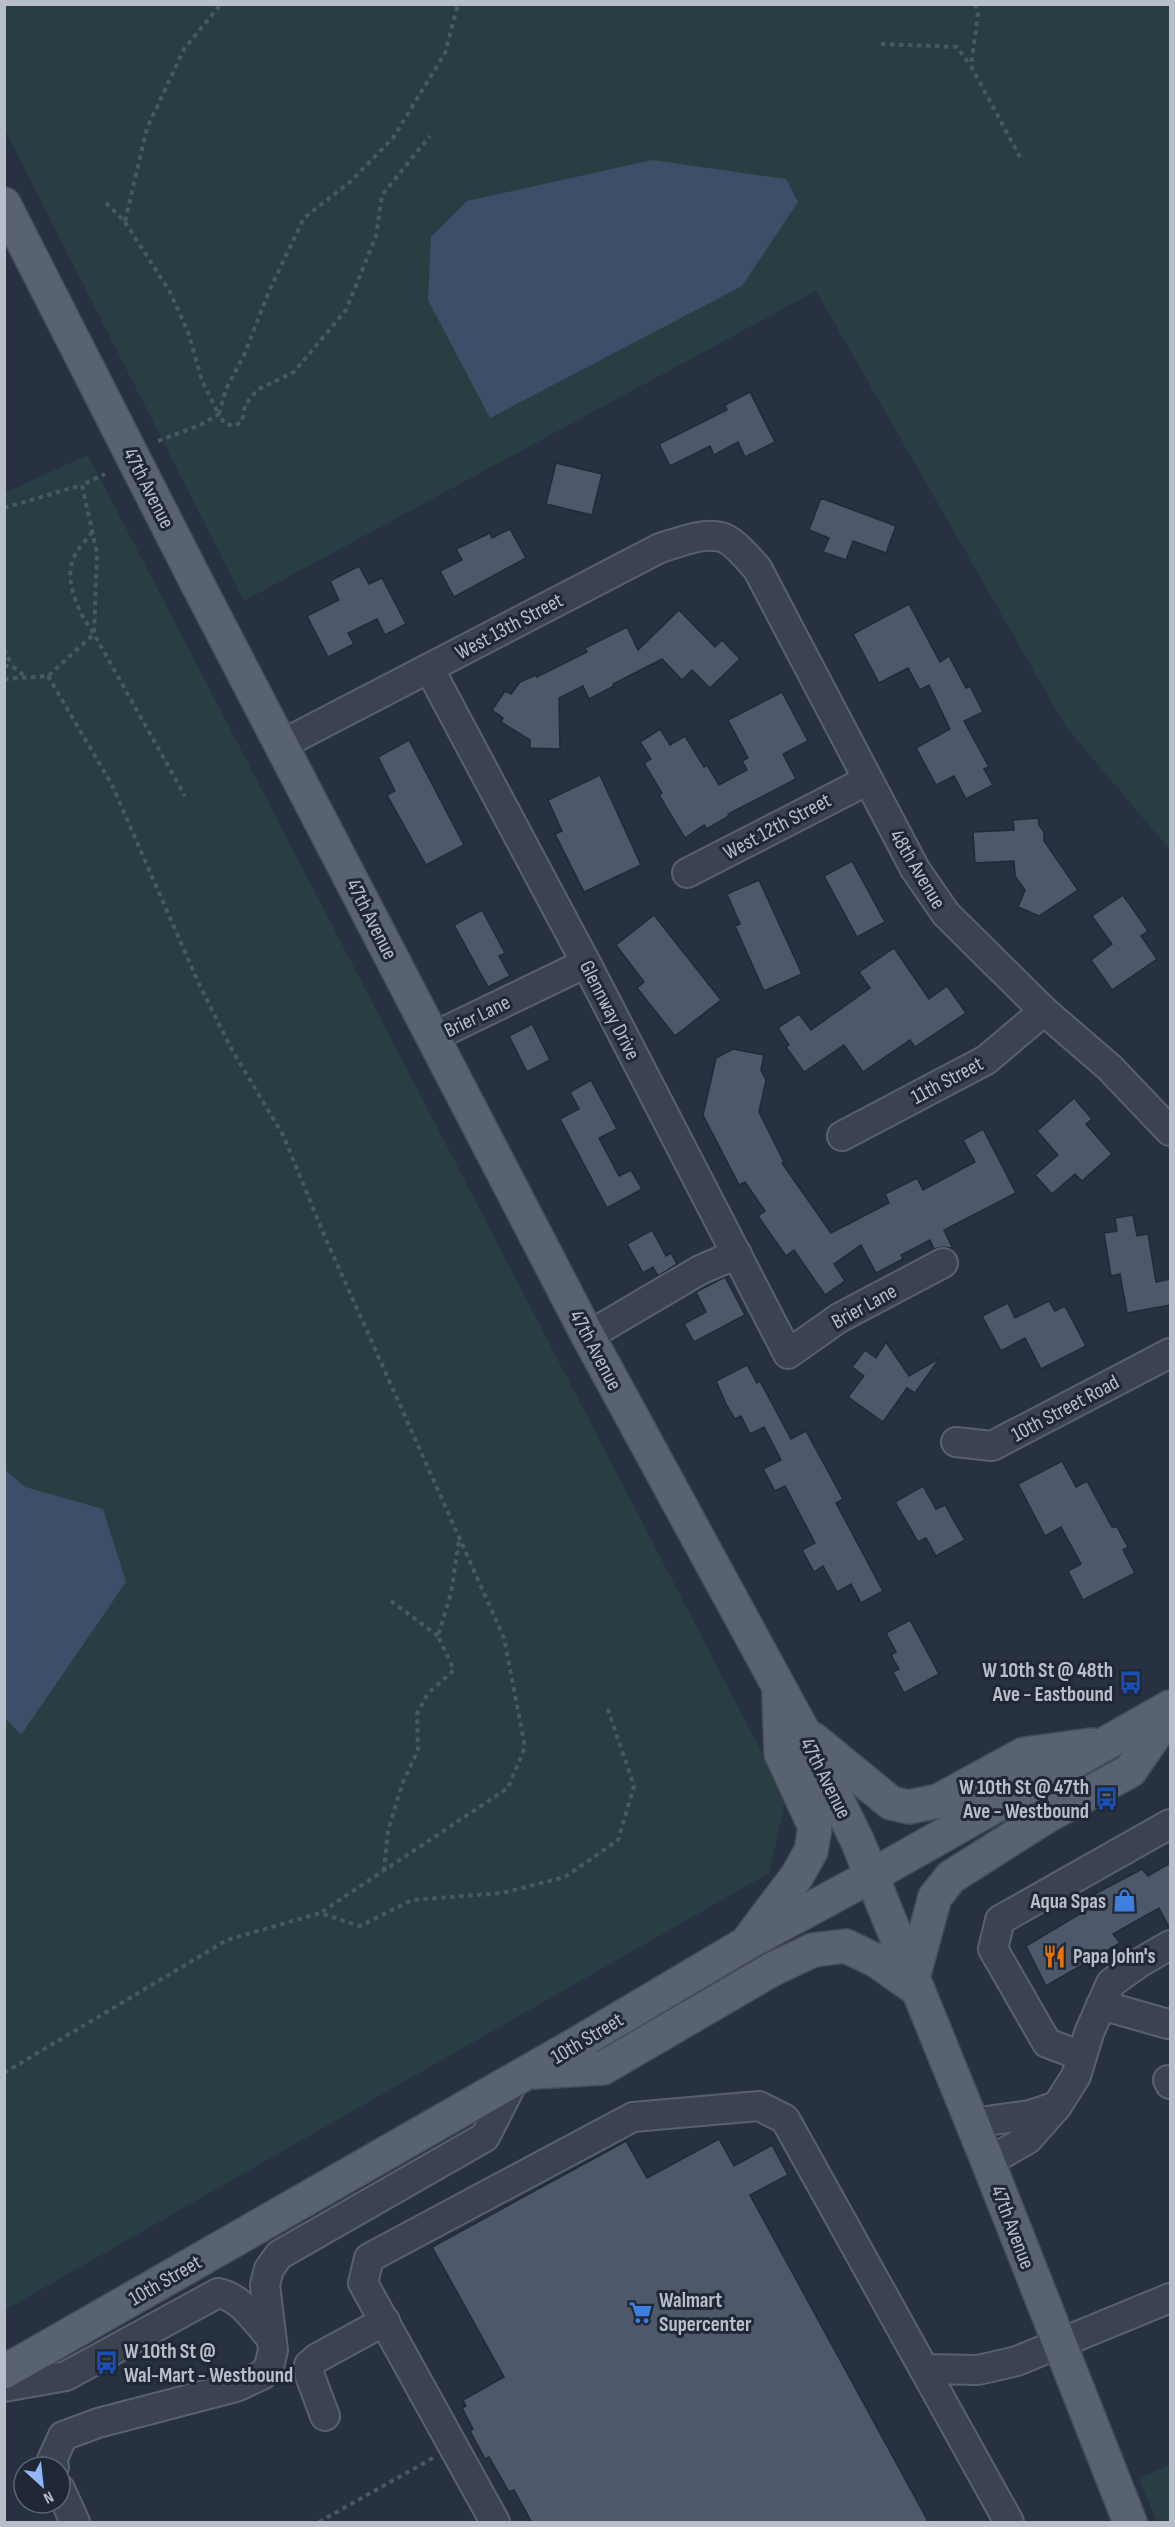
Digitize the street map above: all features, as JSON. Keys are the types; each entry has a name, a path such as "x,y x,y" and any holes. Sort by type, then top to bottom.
{"main road":[{"name":"47th Avenue","path":"4,204 281,745 588,1335 803,1731 873,1875 1130,2523"},
{"path":"747,1943 797,1876 811,1851 815,1827 781,1753 779,1689"},
{"name":"10th Street","path":"4,2372 521,2076 747,1943 873,1875 1170,1707"},
{"path":"521,2076 603,2068 771,1970 813,1950 846,1946 916,1983 935,1897 951,1877 1047,1816 1130,1772 1170,1713"},
{"path":"803,1731 891,1803 909,1807 938,1801 1024,1754 1107,1743"}],"street":[{"name":"West 13th Street","path":"281,745 660,548 694,538 722,537 740,550"},
{"name":"48th Avenue","path":"740,550 757,568 915,869 946,915 1044,1011 1110,1068 1170,1131"},
{"name":"Glennway Drive","path":"429,668 586,963 788,1354"},
{"name":"West 12th Street","path":"687,873 868,780"},
{"name":"Brier Lane","path":"433,1037 586,963"},
{"name":"11th Street","path":"842,1136 986,1060 1044,1011"},
{"path":"588,1335 692,1275 736,1254"},
{"name":"Brier Lane","path":"788,1354 839,1318 943,1263"},
{"name":"10th Street Road","path":"956,1442 992,1446 1170,1353"},
{"path":"1082,2056 1047,2043 993,1949 1000,1920 1170,1824"},
{"path":"988,2162 1028,2139 1057,2106 1076,2076 1111,1983 1170,1945"},
{"path":"1101,2005 1150,2020 1170,2023"},
{"path":"54,2455 63,2436 98,2423 236,2387 262,2375 269,2367 273,2350 265,2285 269,2270 279,2255 485,2138 521,2076"},
{"path":"495,2523 363,2283 369,2258 633,2117 759,2106 785,2119 1009,2523"},
{"path":"972,2123 1030,2115 1057,2106"},
{"path":"4,2387 66,2376 218,2293 228,2295 244,2308 271,2338"},
{"path":"924,2369 978,2370 1017,2361 1170,2298"},
{"path":"325,2416 310,2376 309,2365 317,2358 385,2321"}],"path":[{"path":"125,222 147,128 184,49 221,4"},
{"path":"158,441 200,425 219,414 226,389 244,355 270,289 304,218 350,182 393,138 445,53 458,4"},
{"path":"971,66 978,14 975,4"},
{"path":"881,44 957,47 971,66 1020,157"},
{"path":"106,203 125,222 170,292 188,332 202,381 224,423 233,426 242,422 245,405 257,390 294,372 346,310 376,236 382,195 430,136"},
{"path":"4,508 82,485 105,474"},
{"path":"4,679 48,676 93,634 97,553 82,485"},
{"path":"92,532 74,555 71,579 81,617 93,634 185,796"},
{"path":"4,649 12,666 27,678"},
{"path":"4,666 12,666"},
{"path":"4,2073 227,1940 320,1913 508,1788 525,1747 504,1638 459,1540 369,1330 325,1237 283,1135 232,1050 199,984 112,785 48,676"},
{"path":"438,1636 451,1593 459,1540"},
{"path":"384,1871 388,1830 403,1782 418,1750 417,1714 428,1693 453,1670 438,1636 392,1601"},
{"path":"320,1913 360,1926 412,1900 502,1893 566,1877 618,1840 634,1786 607,1707"},
{"path":"319,2523 454,2446"}],"green space":[{"path":"5,5 1170,5 1170,850 1066,727 816,291 244,601 5,130"},
{"path":"88,455 786,1799 769,1873 5,2310 4,493"},
{"path":"1170,2464 1170,2522 1157,2522 1139,2479"}],"water":[{"path":"652,160 786,179 798,202 742,286 490,418 428,300 431,237 467,201"},
{"path":"5,1470 25,1487 103,1509 126,1582 21,1735 5,1718"}],"building":[{"path":"750,392 775,442 745,457 738,442 714,455 710,446 670,466 659,444 727,410 725,405"},
{"path":"556,463 602,474 592,515 546,504"},
{"path":"821,498 896,526 886,553 853,541 846,560 823,552 829,538 809,530"},
{"path":"510,529 526,558 454,597 440,571 462,560 456,549 490,533 492,538"},
{"path":"359,566 369,584 382,578 406,624 385,635 377,619 348,633 354,644 328,657 307,616 339,600 330,581"},
{"path":"909,604 940,662 949,656 966,688 970,686 983,712 964,721 989,767 984,769 993,785 966,799 954,776 936,785 916,748 950,729 929,685 920,690 908,668 879,683 853,634"},
{"path":"679,610 715,647 722,640 740,659 710,688 692,670 682,680 662,659 589,699 583,686 559,698 560,749 530,748 530,740 501,722 503,718 492,710 505,691 511,694 520,682 536,675 537,677 587,652 585,648 627,627 638,650"},
{"path":"782,692 808,741 783,754 796,779 728,814 729,816 707,829 704,825 685,838 659,795 662,793 644,763 651,759 640,742 660,729 670,745 685,736 704,767 707,765 719,785 747,770 742,761 748,758 728,720"},
{"path":"409,740 464,845 426,865 387,795 395,791 378,757"},
{"path":"600,775 641,865 584,892 555,834 562,831 548,800"},
{"path":"1038,818 1039,825 1044,832 1044,841 1078,890 1039,916 1018,907 1025,890 1015,876 1014,861 975,863 973,832 1014,830 1013,820"},
{"path":"852,861 885,922 857,937 824,876"},
{"path":"759,880 802,974 764,991 735,926 740,924 727,894"},
{"path":"1123,895 1148,931 1141,936 1157,959 1112,990 1091,960 1112,944 1092,916"},
{"path":"482,910 505,953 499,956 510,976 488,987 454,925"},
{"path":"654,915 721,1000 675,1036 637,988 644,982 616,945"},
{"path":"894,948 929,999 947,986 966,1013 915,1047 910,1040 863,1072 844,1045 804,1072 786,1047 789,1045 778,1028 799,1014 811,1030 870,988 859,972"},
{"path":"532,1024 550,1060 527,1072 509,1036"},
{"path":"733,1049 764,1055 761,1070 766,1080 759,1112 784,1162 782,1163 831,1233 889,1203 885,1194 917,1178 923,1190 975,1162 963,1140 983,1129 1016,1193 944,1230 952,1247 934,1249 930,1240 901,1255 903,1259 876,1273 861,1245 834,1264 845,1281 825,1295 794,1250 786,1256 758,1216 765,1211 745,1182 739,1185 703,1115 716,1058"},
{"path":"591,1080 617,1129 599,1138 619,1176 631,1170 642,1189 607,1208 560,1119 579,1109 570,1092"},
{"path":"1074,1098 1092,1119 1086,1124 1112,1154 1082,1181 1075,1174 1052,1194 1035,1175 1058,1155 1037,1131"},
{"path":"1133,1215 1137,1236 1148,1234 1156,1282 1170,1279 1170,1305 1127,1313 1120,1274 1111,1276 1104,1233 1117,1231 1115,1218"},
{"path":"652,1230 666,1256 671,1253 677,1264 658,1276 653,1267 643,1273 627,1244"},
{"path":"725,1277 745,1315 694,1342 684,1324 706,1312 696,1292"},
{"path":"1049,1301 1055,1311 1065,1306 1086,1346 1041,1369 1025,1338 1001,1351 982,1316 1008,1303 1015,1318"},
{"path":"886,1342 909,1376 940,1358 915,1393 907,1388 883,1422 848,1397 864,1376 852,1367 865,1350 876,1358"},
{"path":"747,1365 757,1383 760,1381 791,1439 806,1431 843,1499 836,1503 883,1591 861,1603 851,1584 837,1592 823,1566 814,1572 802,1550 815,1543 785,1486 775,1491 763,1469 781,1460 764,1427 750,1434 741,1416 735,1419 727,1406 716,1381"},
{"path":"1062,1461 1076,1487 1087,1481 1112,1527 1117,1527 1128,1547 1123,1550 1135,1573 1083,1600 1068,1571 1081,1564 1061,1527 1045,1536 1018,1484"},
{"path":"923,1486 936,1509 945,1505 965,1540 936,1556 926,1538 918,1542 895,1502"},
{"path":"910,1620 939,1674 904,1693 893,1672 899,1669 891,1655 896,1652 886,1633"},
{"path":"1170,1863 1170,1929 1159,1908 1113,1934 1120,1943 1046,1986 1026,1946 1095,1905 1091,1896 1142,1869 1148,1876"},
{"name":"Walmart Supercenter","path":"719,2139 734,2166 772,2145 788,2175 750,2195 929,2523 532,2523 514,2490 509,2492 489,2457 485,2459 470,2431 473,2429 462,2408 466,2406 463,2400 504,2377 432,2247 626,2141 647,2178"}],"place":[{"name":"W 10th St @ 48th Ave - Eastbound","path":"1131,1682"},
{"name":"W 10th St @ 47th Ave - Westbound","path":"1107,1799"},
{"name":"Aqua Spas","path":"1124,1901"},
{"name":"Papa John's","path":"1055,1956"},
{"name":"Walmart Supercenter","path":"641,2312"},
{"name":"W 10th St @ Wal-Mart - Westbound","path":"106,2363"}]}
